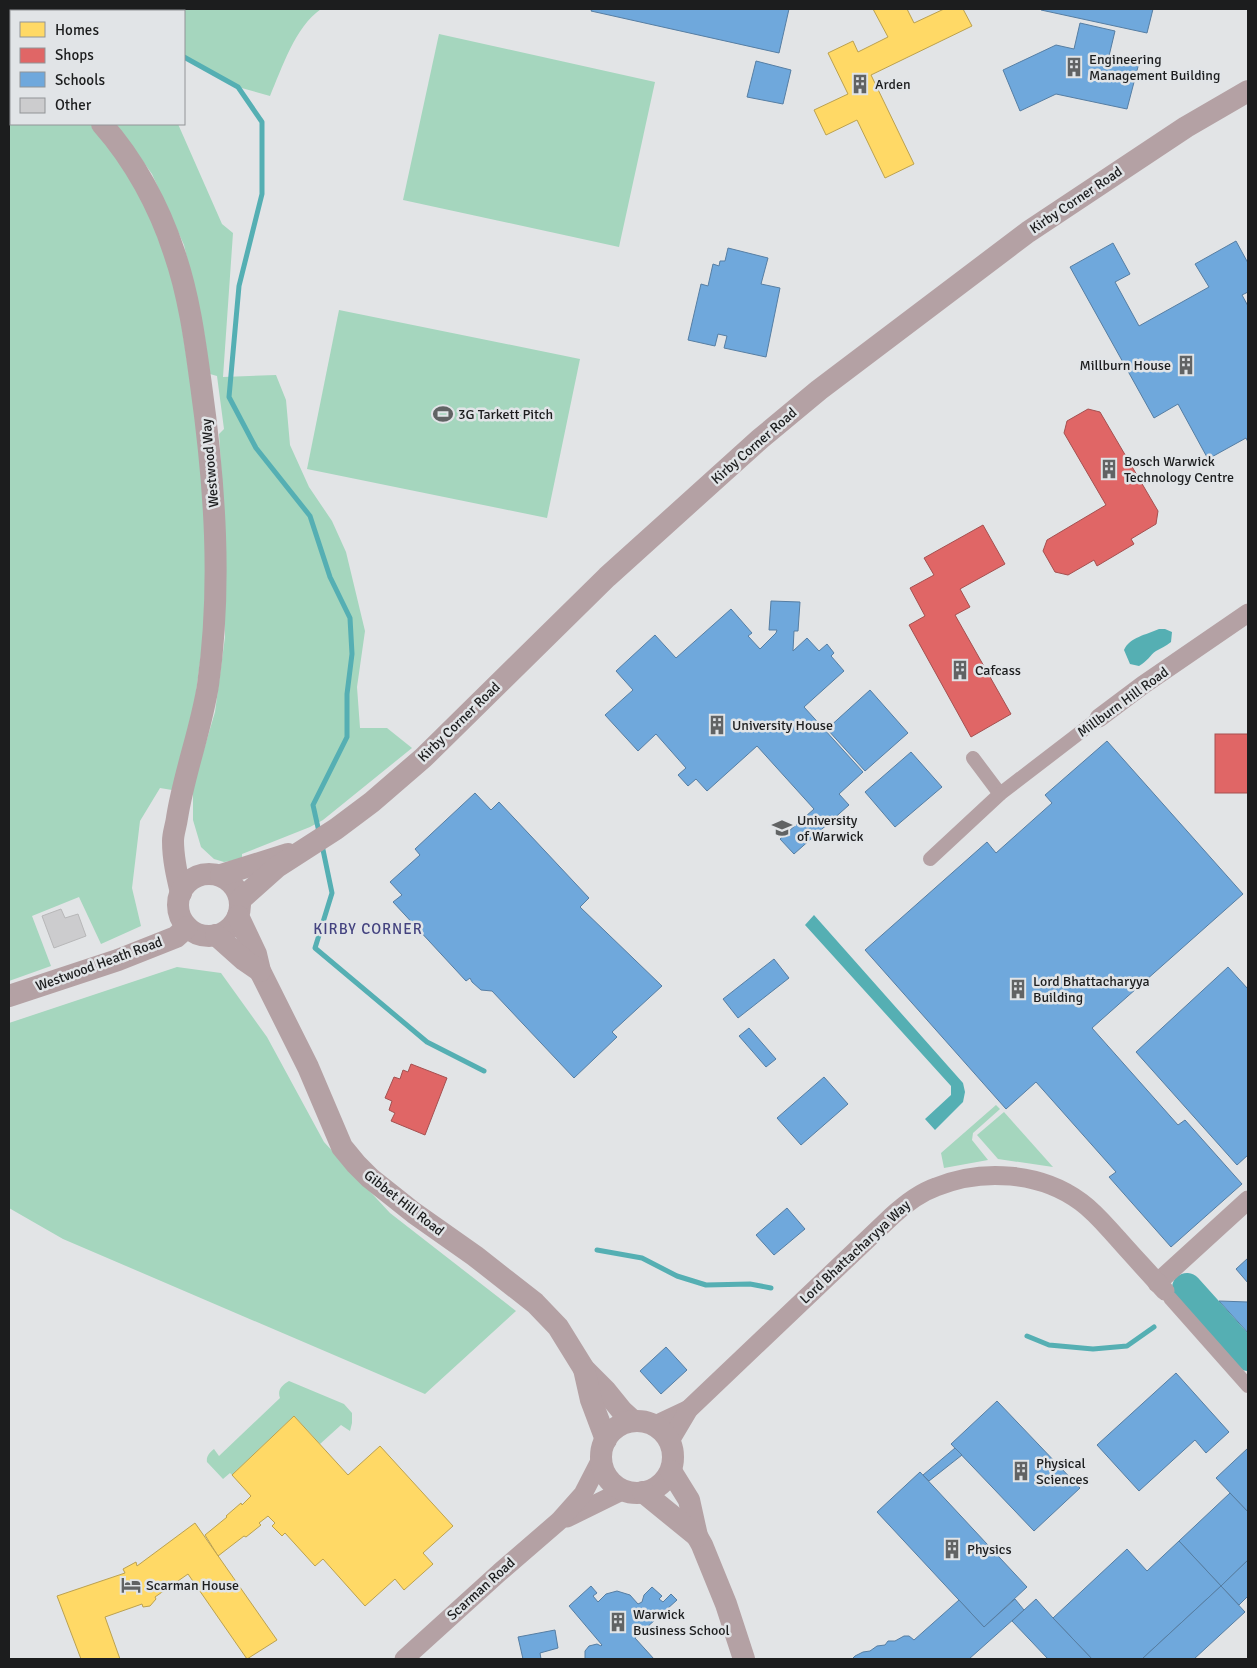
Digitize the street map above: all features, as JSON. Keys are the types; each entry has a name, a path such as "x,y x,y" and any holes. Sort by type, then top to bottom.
{"street":[{"name":"Kirby Corner Road","path":"239,908 277,867 303,848 336,829 372,802 422,758 607,576 760,439 819,390 1028,232 1186,127 1248,91"},
{"name":"Westwood Way","path":"103,125 125,154 145,186 174,251 192,321 206,418 214,508 216,608 208,688 197,739 182,790 173,839 173,857 181,893"},
{"name":"Millburn Hill Road","path":"930,859 1000,794 1143,685 1248,613"},
{"path":"973,758 1000,794"},
{"name":"Westwood Way","path":"176,822 180,841 186,854 195,864 215,875"},
{"name":"Kirby Corner Road","path":"215,875 303,848"},
{"path":"204,874 215,875 229,880 237,890 239,908 232,926 216,935 205,936 192,931 180,917 178,898 181,893 183,887 192,878 204,874"},
{"name":"Gibbet Hill Road","path":"239,908 256,954 260,971 308,1067 342,1147 370,1178 535,1303 558,1327 584,1368 622,1411 653,1429"},
{"name":"Westwood Heath Road","path":"9,996 118,960 176,937 187,927"},
{"name":"Gibbet Hill Road","path":"216,935 244,960 260,971"},
{"name":"Lord Bhattacharyya Way","path":"653,1429 689,1410 905,1204 936,1187 974,1177 1010,1176 1046,1183 1064,1191 1095,1214 1248,1386"},
{"path":"1164,1290 1248,1200"},
{"name":"Gibbet Hill Road","path":"584,1368 603,1449"},
{"path":"633,1491 652,1489 661,1484 671,1470 673,1453 653,1429 621,1424 615,1428 603,1449 605,1473 609,1479 633,1491 697,1536"},
{"name":"Scarman Road","path":"404,1659 559,1521 583,1494 603,1449"},
{"path":"671,1470 689,1500 697,1536 726,1604 744,1659"},
{"name":"Scarman Road","path":"559,1521 633,1491"}],"green space":[{"path":"93,9 321,9 304,26 297,37 270,96 238,87 185,58 185,10"},
{"path":"439,34 655,82 619,247 403,200"},
{"path":"9,52 10,125 93,125 140,191 175,282 203,465 208,603 192,722 172,790 160,788 140,821 132,888 141,926 101,944 79,897 32,916 51,966 9,981"},
{"path":"117,125 178,125 222,224 233,233 223,377 276,375 286,400 290,445 309,487 332,521 346,552 365,631 357,687 360,728 387,728 412,748 323,820 242,854 242,859 224,862 214,859 201,847 193,820 193,790 215,712 225,637 224,513 219,434 224,429 217,376 210,374 204,333 184,245 152,174"},
{"name":"3G Tarkett Pitch","path":"339,310 580,359 547,518 307,469"},
{"path":"177,967 221,973 267,1037 324,1142 390,1213 516,1311 425,1394 63,1239 9,1208 9,1023"},
{"path":"996,1105 1000,1109 973,1133 972,1140 988,1160 944,1168 941,1153"},
{"path":"1004,1112 1053,1167 998,1159 977,1135"},
{"path":"289,1381 344,1404 352,1413 350,1431 341,1425 320,1444 294,1416 232,1475 230,1473 223,1479 207,1462 209,1454 214,1449 219,1456 280,1398 281,1388"}],"water":[{"path":"1159,629 1172,632 1171,642 1156,651 1139,666 1130,664 1124,650 1130,642"},
{"path":"814,915 963,1083 965,1092 963,1102 935,1130 925,1119 951,1095 951,1086 805,925"}],"building: Homes":[{"name":"Arden","path":"873,9 907,9 914,23 944,9 963,9 972,26 871,75 914,164 885,178 857,120 826,135 814,110 848,94 828,53 853,41 858,52 888,37"},
{"name":"Scarman House","path":"294,1416 348,1475 380,1446 453,1526 423,1553 433,1564 404,1590 395,1579 365,1606 323,1559 315,1566 285,1533 282,1536 272,1526 275,1523 268,1516 259,1523 261,1525 246,1537 244,1536 218,1556 205,1535 251,1496 232,1475"},
{"name":"Scarman House","path":"195,1523 277,1640 247,1659 188,1574 155,1597 156,1599 150,1606 143,1607 142,1604 105,1617 120,1659 81,1659 57,1596 125,1573 123,1569 136,1562 137,1566"}],"building: Shops":[{"name":"Bosch Warwick Technology Centre","path":"1088,409 1100,412 1158,511 1156,524 1131,539 1134,544 1097,566 1094,560 1068,575 1055,572 1043,551 1047,540 1106,505 1064,433 1067,421"},
{"name":"Cafcass","path":"983,525 1005,564 960,589 970,607 955,615 1011,714 971,737 909,625 925,616 910,588 934,575 924,558"},
{"path":"1215,734 1248,734 1248,793 1215,793"},
{"path":"411,1064 447,1078 425,1135 391,1121 395,1113 389,1110 392,1101 385,1098 394,1077 400,1079 403,1070 408,1072"}],"building: Schools":[{"path":"592,9 789,9 779,53 591,11"},
{"path":"1041,9 1153,9 1147,33"},
{"name":"Engineering Management Building","path":"1080,23 1115,31 1109,56 1139,63 1127,109 1056,94 1020,111 1003,70 1056,45 1074,49"},
{"path":"756,61 791,70 783,104 747,97"},
{"name":"Millburn House","path":"1236,241 1248,263 1248,292 1242,295 1248,306 1248,442 1246,438 1208,459 1178,404 1154,418 1070,267 1113,243 1130,274 1115,282 1139,326 1209,287 1195,264"},
{"path":"728,248 768,258 761,284 780,288 766,357 724,348 727,336 718,334 715,346 688,340 701,284 708,286 713,264 719,266 720,261 725,261"},
{"name":"University House","path":"771,601 800,602 798,631 794,631 793,651 807,638 819,651 827,644 834,653 831,656 844,671 804,707 863,772 839,794 849,805 794,854 780,839 814,809 757,746 707,791 696,779 688,786 678,775 686,768 656,734 638,751 605,715 633,690 616,671 655,635 676,658 731,609 752,633 748,636 760,649 777,630 769,630"},
{"path":"870,690 908,733 865,771 827,729"},
{"name":"Lord Bhattacharyya Building","path":"1107,741 1243,894 1092,1028 1178,1125 1185,1120 1242,1184 1171,1247 1109,1177 1116,1172 1036,1082 1006,1109 865,950 987,842 996,853 1052,803 1045,795"},
{"path":"911,752 942,787 895,827 865,792"},
{"path":"475,793 491,810 499,802 589,898 580,907 662,986 612,1032 617,1037 574,1078 492,991 481,990 470,978 466,981 393,902 402,895 390,882 420,855 415,849"},
{"path":"774,959 789,978 738,1018 723,999"},
{"path":"1228,967 1248,989 1248,1155 1237,1165 1136,1052"},
{"path":"749,1028 776,1059 766,1067 739,1036"},
{"path":"824,1077 848,1104 801,1145 777,1118"},
{"path":"787,1208 805,1229 774,1255 756,1235"},
{"path":"1248,1258 1248,1283 1236,1269"},
{"path":"1219,1301 1248,1302 1248,1333"},
{"path":"666,1347 687,1370 661,1394 640,1371"},
{"path":"1176,1373 1229,1432 1206,1453 1195,1440 1139,1491 1097,1445"},
{"name":"Physical Sciences","path":"997,1401 1080,1488 1034,1531 951,1444"},
{"path":"955,1448 962,1455 929,1481 923,1475"},
{"path":"1248,1448 1248,1512 1216,1478"},
{"name":"Physics","path":"920,1472 1027,1587 984,1627 877,1512"},
{"path":"1230,1493 1248,1512 1248,1560 1221,1586 1179,1541"},
{"path":"1179,1541 1221,1586 1142,1659 1092,1659 1053,1618 1127,1549 1147,1571"},
{"path":"1248,1560 1248,1596 1239,1605 1221,1586"},
{"name":"Warwick Business School","path":"591,1586 597,1593 593,1596 598,1602 606,1594 617,1591 630,1595 638,1604 642,1602 644,1595 652,1587 662,1596 659,1599 663,1602 671,1594 677,1600 635,1638 654,1659 585,1659 585,1651 589,1646 602,1645 569,1606"},
{"path":"1221,1586 1245,1612 1194,1659 1142,1659"},
{"path":"1015,1599 1024,1610 969,1659 852,1659 863,1652 870,1651 877,1646 885,1645 888,1641 895,1641 904,1636 909,1636 914,1640 959,1600 984,1627"},
{"path":"1036,1599 1092,1659 1048,1659 1012,1621"},
{"path":"555,1630 558,1648 540,1653 541,1659 523,1659 518,1637"}],"building: Other":[{"path":"61,909 65,918 78,914 86,936 54,948 42,916"}],"waterway":[{"path":"185,58 238,87 262,122 262,194 239,286 229,397 256,448 310,516 330,577 350,618 352,654 347,694 347,737 313,805 319,832"},
{"path":"322,845 332,893 315,948 427,1042 484,1071"},
{"path":"597,1250 642,1258 677,1276 706,1285 750,1284 771,1288"},
{"path":"1173,1274 1187,1288"},
{"path":"1187,1288 1248,1356"},
{"path":"1027,1336 1049,1345 1093,1349 1127,1346 1154,1327"}],"place":[{"name":"Engineering Management Building","path":"1074,67"},
{"name":"Arden","path":"860,84"},
{"name":"Millburn House","path":"1186,365"},
{"name":"3G Tarkett Pitch","path":"443,414"},
{"name":"Bosch Warwick Technology Centre","path":"1109,469"},
{"name":"Cafcass","path":"960,670"},
{"name":"University House","path":"717,725"},
{"name":"University of Warwick","path":"782,828"},
{"name":"Lord Bhattacharyya Building","path":"1018,989"},
{"name":"Physical Sciences","path":"1021,1471"},
{"name":"Physics","path":"952,1549"},
{"name":"Scarman House","path":"131,1585"},
{"name":"Warwick Business School","path":"618,1622"}],"district":[{"name":"KIRBY CORNER","path":"368,929"}]}
